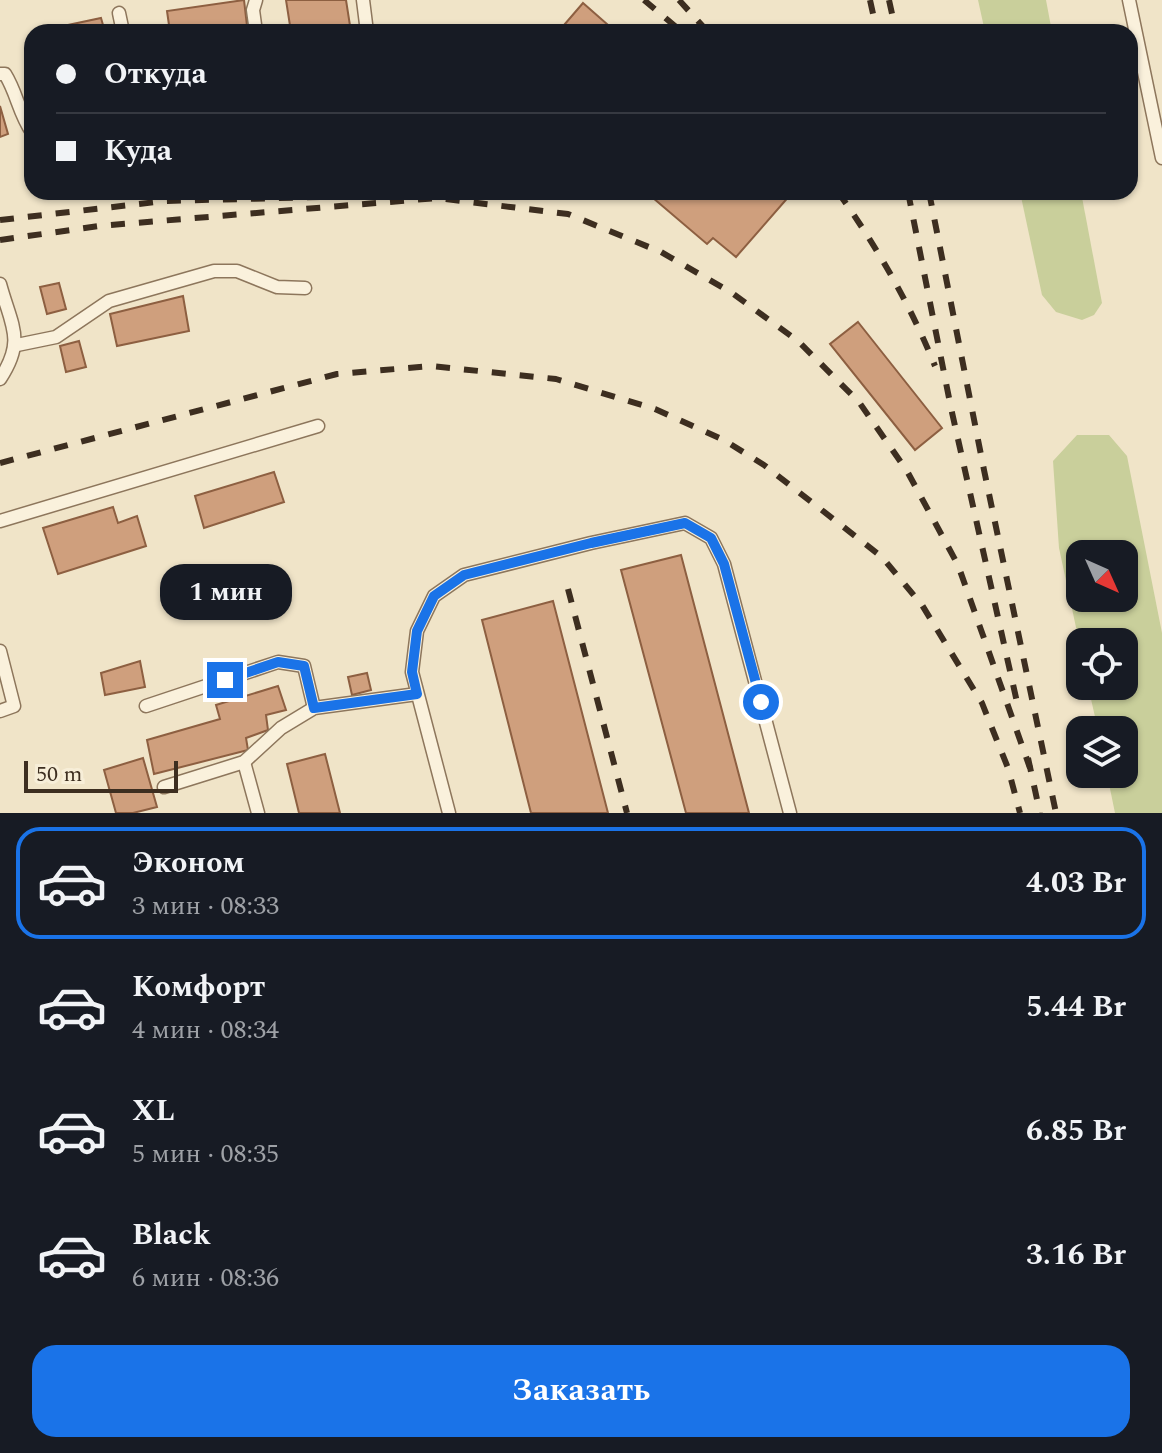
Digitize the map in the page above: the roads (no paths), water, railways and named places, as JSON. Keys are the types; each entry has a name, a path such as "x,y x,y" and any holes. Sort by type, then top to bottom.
{"lane":[{"path":"255,24 253,10 256,0"},
{"path":"363,0 366,24"},
{"path":"1129,0 1134,24"},
{"path":"119,13 121,24"},
{"path":"1138,43 1162,158"},
{"path":"0,74 5,74 14,89 24,120"},
{"path":"17,345 56,337 109,301 214,271 237,271 277,287 305,288"},
{"path":"0,284 17,345 0,379"},
{"path":"0,521 318,426"},
{"path":"449,813 412,672 417,631 434,596 464,575 685,523 711,538 724,564 790,813"},
{"path":"0,651 14,706 0,711"},
{"path":"146,706 278,662 304,666 314,708"},
{"path":"164,787 244,762 281,728 314,708 417,694"},
{"path":"244,762 258,813"}],"railway":[{"path":"644,0 672,24"},
{"path":"679,0 701,24"},
{"path":"870,0 875,24"},
{"path":"889,0 894,24"},
{"path":"0,220 165,201 204,200"},
{"path":"0,240 99,226 413,200"},
{"path":"453,200 568,214 661,252 732,293 798,341 859,402 907,471 958,565 1030,768"},
{"path":"843,200 892,276 935,366"},
{"path":"910,200 951,408 1019,711"},
{"path":"931,200 1056,813"},
{"path":"0,463 337,374 431,366 556,379 655,409 724,440 764,465 882,557 922,605 982,703 1008,768 1020,813"},
{"path":"568,589 627,813"},
{"path":"1028,758 1040,813"}]}
